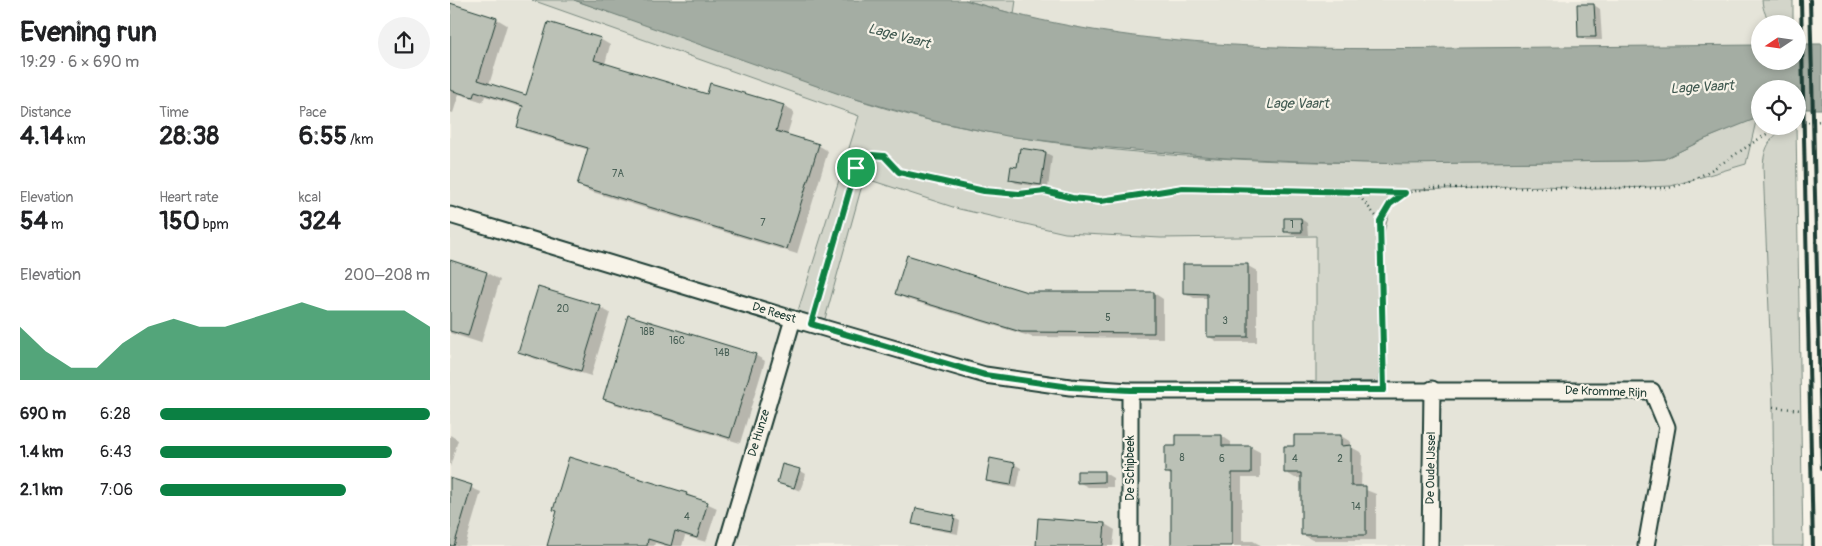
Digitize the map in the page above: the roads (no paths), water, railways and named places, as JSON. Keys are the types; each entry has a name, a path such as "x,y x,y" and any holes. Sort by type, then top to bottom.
{"street":[{"name":"De Reest","path":"450,214 793,319 985,375 1070,387 1130,390 1432,390"},
{"name":"De Hunze","path":"726,546 793,319"},
{"name":"De Schipbeek","path":"1130,390 1130,546"},
{"name":"De Oude IJssel","path":"1430,546 1432,390"},
{"name":"De Kromme Rijn","path":"1432,390 1652,391 1667,427 1646,546"}],"water":[{"name":"Lage Vaart","path":"574,0 965,0 1025,16 1086,29 1210,44 1272,47 1397,49 1751,45 1751,70 1806,70 1806,44 1822,44 1822,109 1806,109 1806,80 1751,80 1751,121 1705,139 1664,159 1627,161 1404,164 1226,158 1087,146 1007,136 929,120 842,95"}],"railway":[{"path":"1801,0 1813,546"},
{"path":"1810,0 1822,468"}]}
